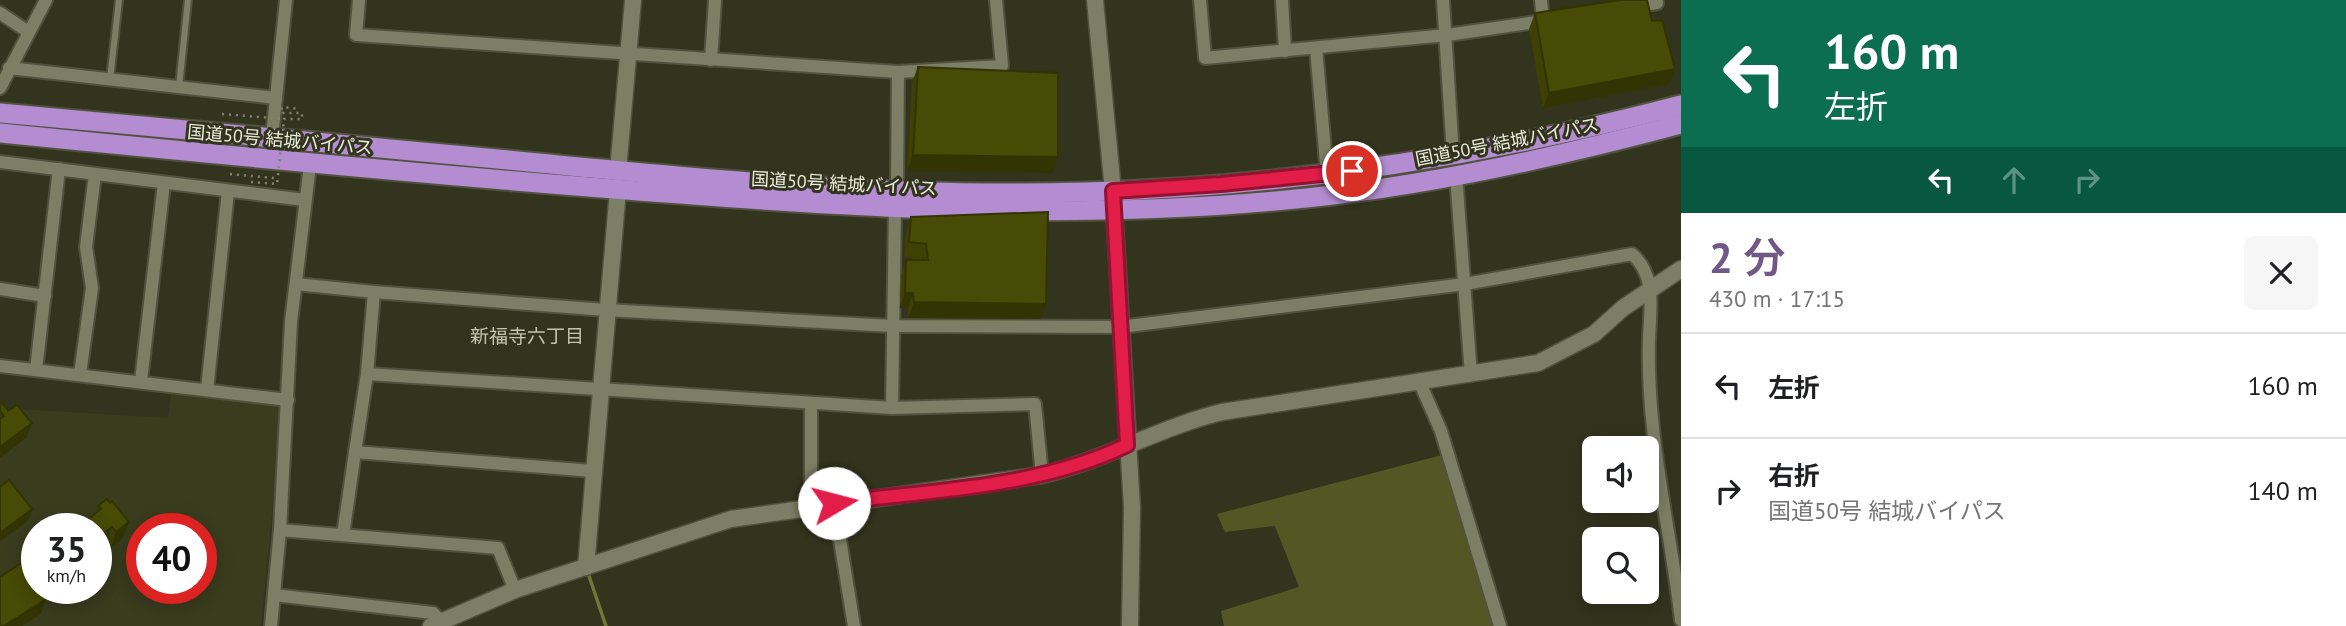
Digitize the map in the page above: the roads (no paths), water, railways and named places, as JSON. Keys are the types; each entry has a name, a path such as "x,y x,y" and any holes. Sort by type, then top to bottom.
{"highway":[{"name":"国道50号 結城バイパス","path":"1113,200 1326,174 1453,155 1619,121 1681,105"},
{"name":"国道50号 結城バイパス","path":"0,113 272,137 618,180"},
{"name":"国道50号 結城バイパス","path":"0,133 310,164 896,198 999,193 1113,200 1304,198 1456,175 1681,124"}],"street":[{"path":"0,88 27,31 46,0"},
{"path":"272,137 286,0"},
{"path":"359,0 356,35 629,56 898,72 1002,66 996,0"},
{"path":"586,567 633,0"},
{"path":"711,60 715,0"},
{"path":"1095,0 1113,200 1127,445 1132,548 1129,626"},
{"path":"1200,0 1205,58 1447,35 1549,20 1541,0"},
{"path":"1282,0 1285,51"},
{"path":"1443,0 1453,155"},
{"path":"1619,9 1657,3 1656,0"},
{"path":"0,13 27,31"},
{"path":"1316,48 1326,174"},
{"path":"9,68 276,98"},
{"path":"892,408 898,72"},
{"path":"271,626 296,284 310,164"},
{"path":"0,165 305,200"},
{"path":"36,370 59,170"},
{"path":"80,374 92,288 86,247 95,174"},
{"path":"1456,175 1471,375"},
{"path":"141,382 164,183"},
{"path":"207,390 228,191"},
{"path":"296,284 606,310 892,326 1120,327 1465,284 1632,254 1646,271 1651,288 1647,390 1681,620"},
{"path":"274,595 433,612 436,624 514,590 731,519 811,505 1042,475 1085,463 1127,445 1222,412 1518,368 1552,358 1594,334 1651,288 1681,269"},
{"path":"0,289 46,296"},
{"path":"343,535 367,374 374,292"},
{"path":"0,366 288,400"},
{"path":"367,374 892,408 1035,404 1042,475"},
{"path":"1420,383 1441,431 1500,626"},
{"path":"811,403 811,505"},
{"path":"355,452 593,471"},
{"path":"834,503 854,626"},
{"path":"280,530 498,548 514,590"}],"lane":[{"path":"110,79 120,0"},
{"path":"179,87 188,0"}],"waterway":[{"path":"588,573 606,626"}],"district":[{"name":"新福寺六丁目","path":"527,336"}]}
